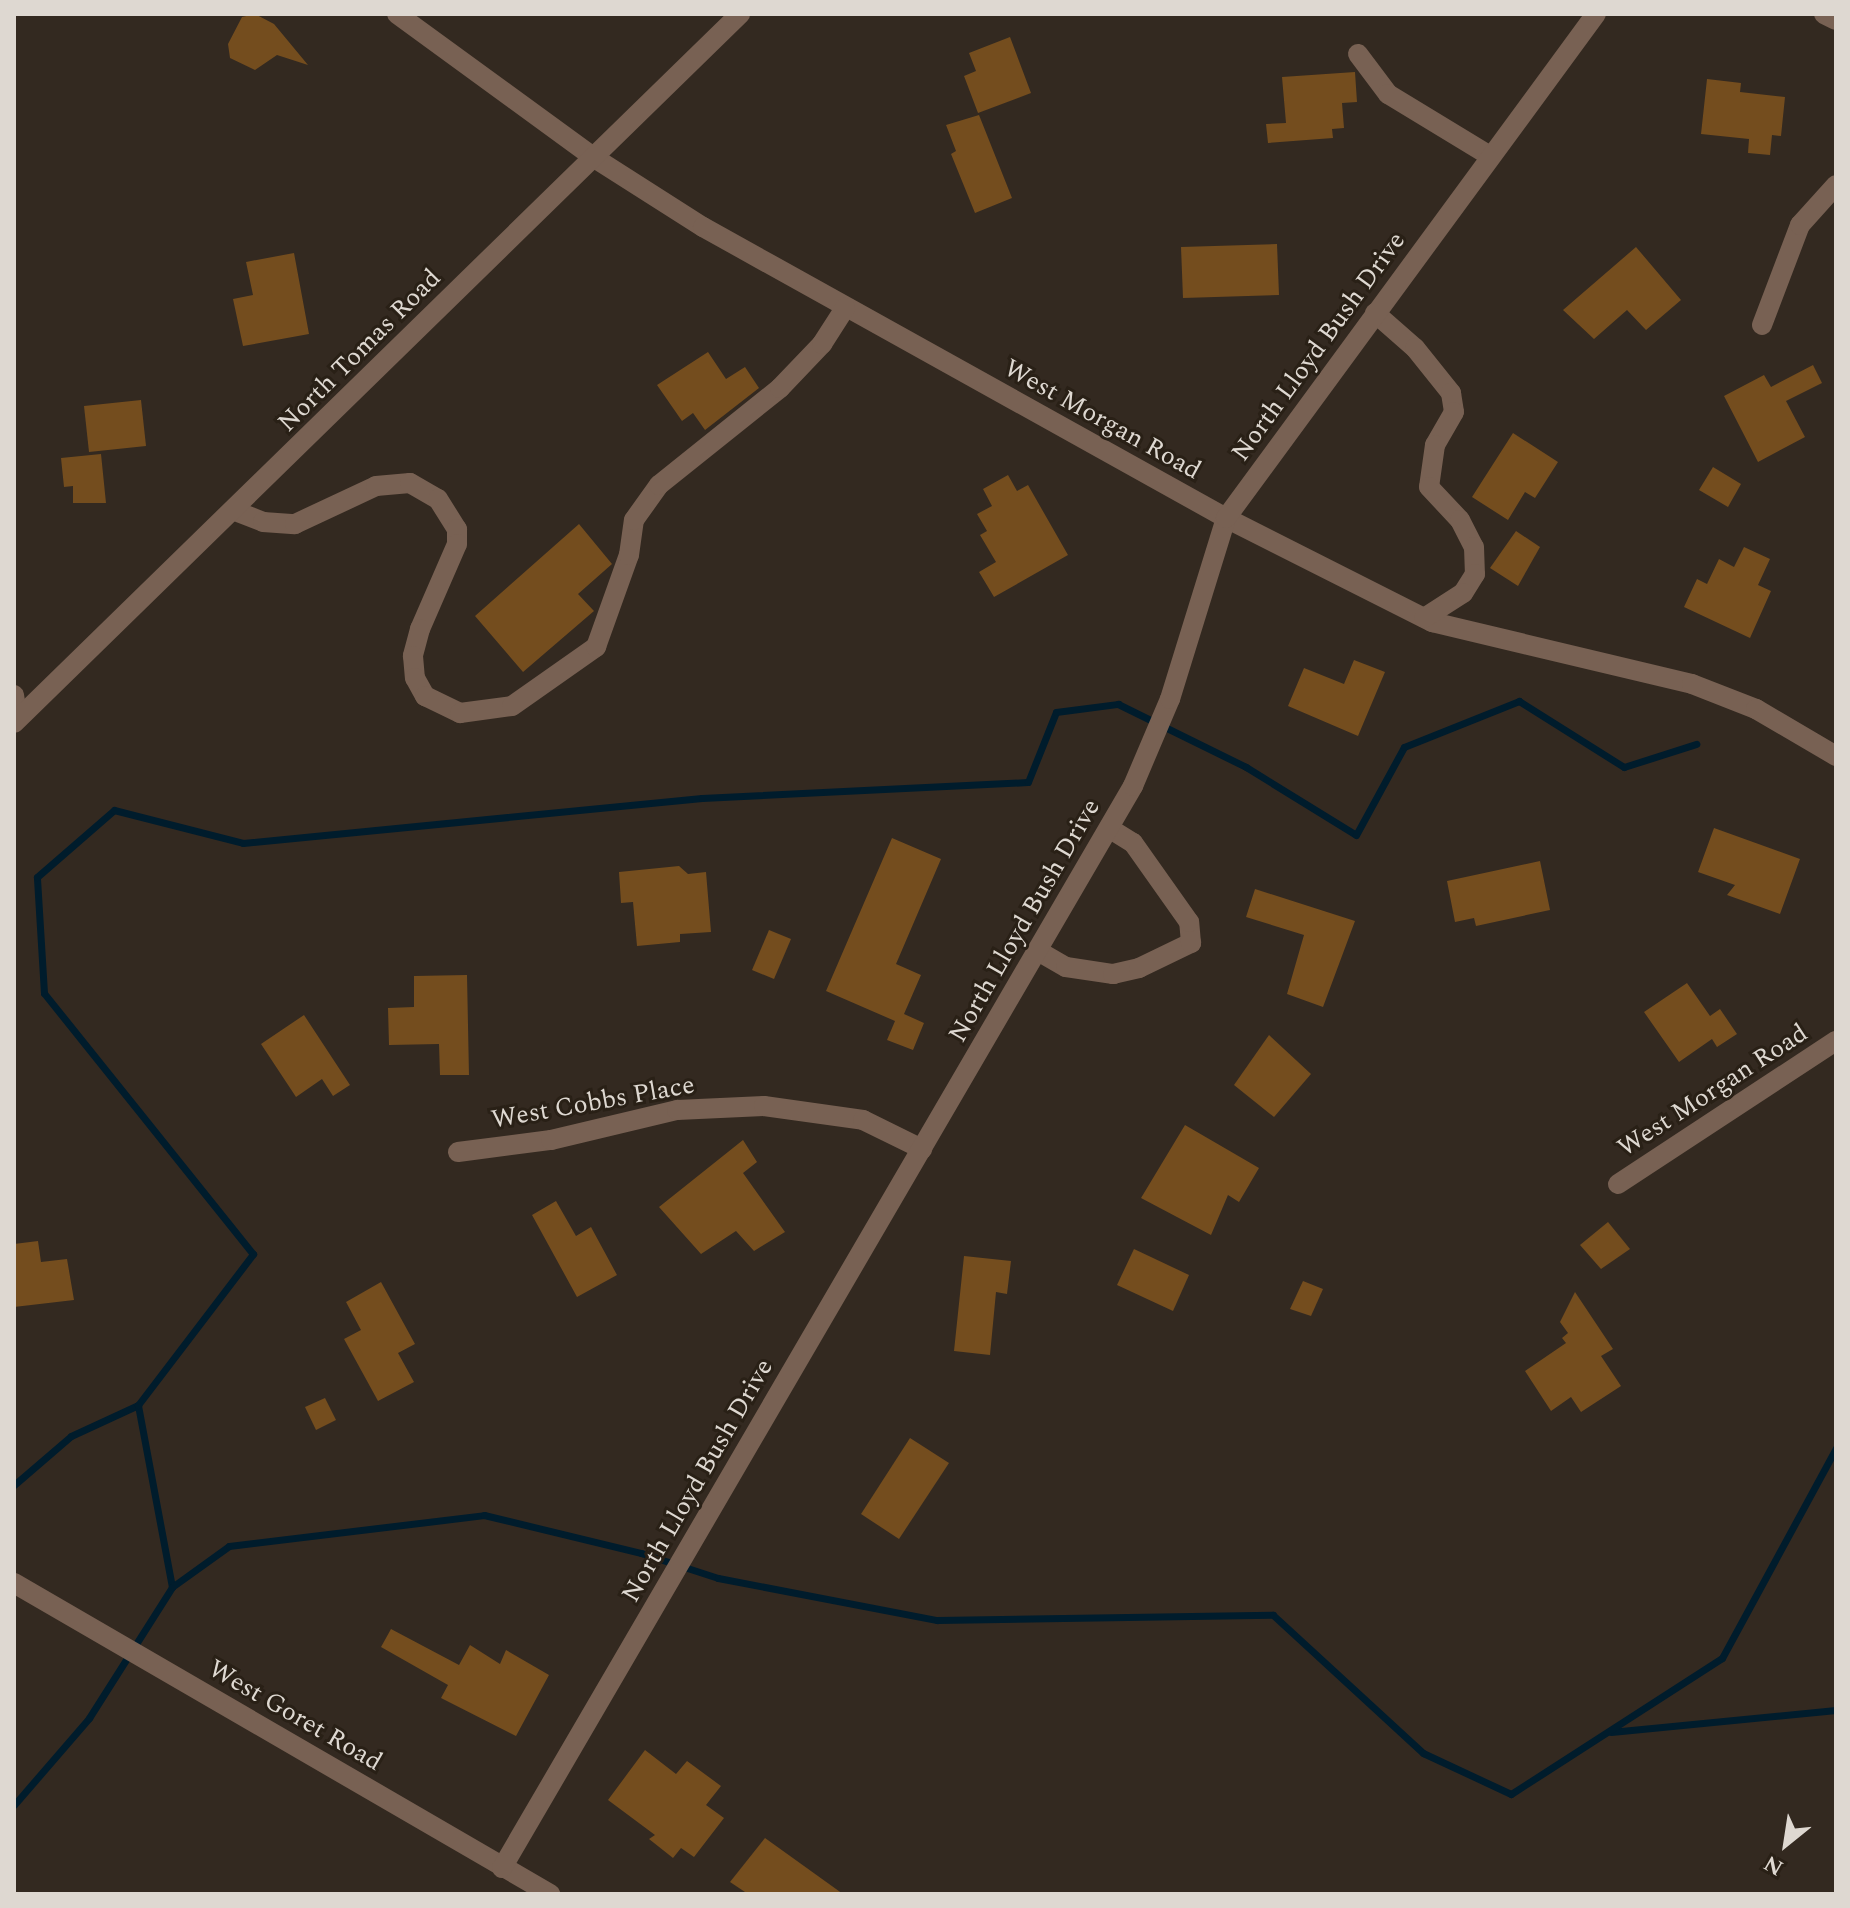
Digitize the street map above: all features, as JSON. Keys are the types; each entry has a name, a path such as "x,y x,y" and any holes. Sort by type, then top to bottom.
{"street":[{"name":"West Morgan Road","path":"397,14 593,157 845,308 1226,518 1424,618 1692,684 1756,709 1836,756"},
{"name":"North Tomas Road","path":"16,721 235,511 740,14"},
{"name":"North Lloyd Bush Drive","path":"502,1868 1109,828 1170,699 1226,518 1596,14"},
{"path":"1824,14 1836,20"},
{"path":"1358,54 1388,94 1490,156"},
{"path":"1762,325 1800,225 1836,185"},
{"path":"235,511 263,522 295,524 376,486 410,483 438,499 457,529 457,544 420,629 413,656 415,678 425,696 460,713 512,706 596,647 629,555 634,520 659,485 780,388 822,344 845,308"},
{"path":"1375,313 1415,348 1451,393 1454,412 1435,445 1429,487 1460,520 1474,547 1475,574 1463,593 1424,618"},
{"path":"14,695 16,721"},
{"path":"1038,951 1066,967 1113,974 1139,968 1191,943 1189,922 1133,843 1109,828"},
{"name":"West Morgan Road","path":"1618,1184 1836,1041"},
{"name":"West Cobbs Place","path":"458,1152 551,1140 677,1110 764,1106 863,1120 922,1149"},
{"name":"West Goret Road","path":"14,1583 550,1894"}],"building":[{"path":"255,14 274,24 308,65 277,55 255,70 230,58 228,44 242,17"},
{"path":"1010,37 1031,93 978,113 964,76 976,71 969,53"},
{"path":"1355,72 1357,102 1342,103 1344,128 1332,129 1333,138 1268,143 1266,124 1286,123 1282,77"},
{"path":"1707,79 1741,83 1740,92 1785,97 1781,136 1772,135 1770,155 1748,153 1749,139 1701,134"},
{"path":"979,115 1012,198 975,213 951,154 956,151 946,125"},
{"path":"1277,244 1279,295 1183,298 1181,247"},
{"path":"1636,247 1681,300 1646,330 1627,310 1594,339 1563,310"},
{"path":"294,253 309,334 243,346 233,299 253,295 246,262"},
{"path":"708,352 726,379 745,367 759,388 705,430 693,413 682,421 657,385"},
{"path":"1813,365 1822,383 1786,401 1805,437 1758,462 1724,396 1764,375 1771,387"},
{"path":"141,400 146,446 89,452 84,406"},
{"path":"1513,433 1558,462 1535,498 1525,492 1508,520 1472,497"},
{"path":"101,454 106,503 73,503 73,486 64,487 61,458"},
{"path":"1713,467 1741,484 1728,507 1699,490"},
{"path":"1008,475 1017,491 1028,485 1068,555 994,597 979,572 996,562 980,535 987,531 977,514 992,506 983,489"},
{"path":"579,524 612,564 578,594 594,611 523,672 475,616"},
{"path":"1516,531 1540,547 1518,586 1490,568"},
{"path":"1744,547 1770,559 1758,585 1771,591 1750,638 1684,607 1697,579 1707,584 1719,559 1734,567"},
{"path":"1354,660 1385,672 1358,736 1288,706 1304,668 1344,684"},
{"path":"1714,828 1800,859 1780,914 1727,895 1735,885 1698,872"},
{"path":"892,838 941,859 896,964 921,975 904,1014 924,1023 913,1050 887,1040 895,1021 826,991"},
{"path":"1540,861 1550,910 1476,926 1474,918 1455,922 1447,881"},
{"path":"679,866 688,874 706,872 711,932 680,934 680,942 637,946 633,902 621,903 619,872"},
{"path":"1255,889 1355,921 1323,1007 1287,994 1304,935 1246,917"},
{"path":"769,930 791,939 774,979 752,970"},
{"path":"467,975 469,1075 440,1075 439,1044 389,1045 388,1008 414,1007 414,976"},
{"path":"1687,983 1710,1016 1720,1009 1737,1034 1717,1047 1712,1039 1679,1062 1644,1012"},
{"path":"304,1015 350,1085 333,1096 322,1079 296,1097 261,1044"},
{"path":"1269,1035 1311,1074 1274,1117 1234,1085"},
{"path":"1185,1125 1259,1168 1239,1202 1228,1195 1211,1235 1141,1198"},
{"path":"743,1140 757,1162 743,1173 785,1232 754,1251 736,1231 701,1254 659,1207"},
{"path":"556,1201 576,1236 591,1227 617,1275 577,1297 532,1215"},
{"path":"1608,1222 1630,1249 1601,1269 1580,1245"},
{"path":"38,1241 41,1262 67,1259 74,1300 14,1307 14,1244"},
{"path":"1134,1249 1189,1275 1173,1311 1117,1285"},
{"path":"964,1256 1011,1261 1007,1294 996,1292 990,1355 954,1351"},
{"path":"1303,1281 1323,1289 1311,1316 1290,1309"},
{"path":"381,1282 415,1344 398,1353 414,1382 378,1401 344,1339 361,1330 346,1302"},
{"path":"1575,1292 1613,1349 1601,1356 1621,1386 1581,1412 1571,1397 1551,1411 1525,1371 1566,1343 1562,1338 1568,1333 1560,1322"},
{"path":"325,1398 336,1420 316,1430 305,1407"},
{"path":"910,1438 949,1463 899,1539 861,1514"},
{"path":"391,1629 459,1665 470,1645 500,1664 506,1650 549,1675 516,1736 441,1698 448,1685 381,1647"},
{"path":"645,1750 676,1774 687,1761 721,1786 706,1805 724,1818 694,1857 681,1848 673,1858 649,1839 655,1835 608,1800"},
{"path":"765,1838 843,1894 748,1894 730,1882"}],"waterway":[{"path":"172,1587 138,1405 253,1254 44,993 37,877 114,810 243,843 702,798 1028,782 1056,712 1118,704 1246,767 1356,835 1404,747 1519,701 1624,767 1696,744"},
{"path":"14,1485 71,1436 138,1405"},
{"path":"14,1805 89,1718 172,1587 229,1546 484,1515 641,1553 718,1578 937,1620 1273,1615 1423,1753 1511,1794 1722,1658 1836,1448"},
{"path":"1611,1732 1836,1710"}]}
